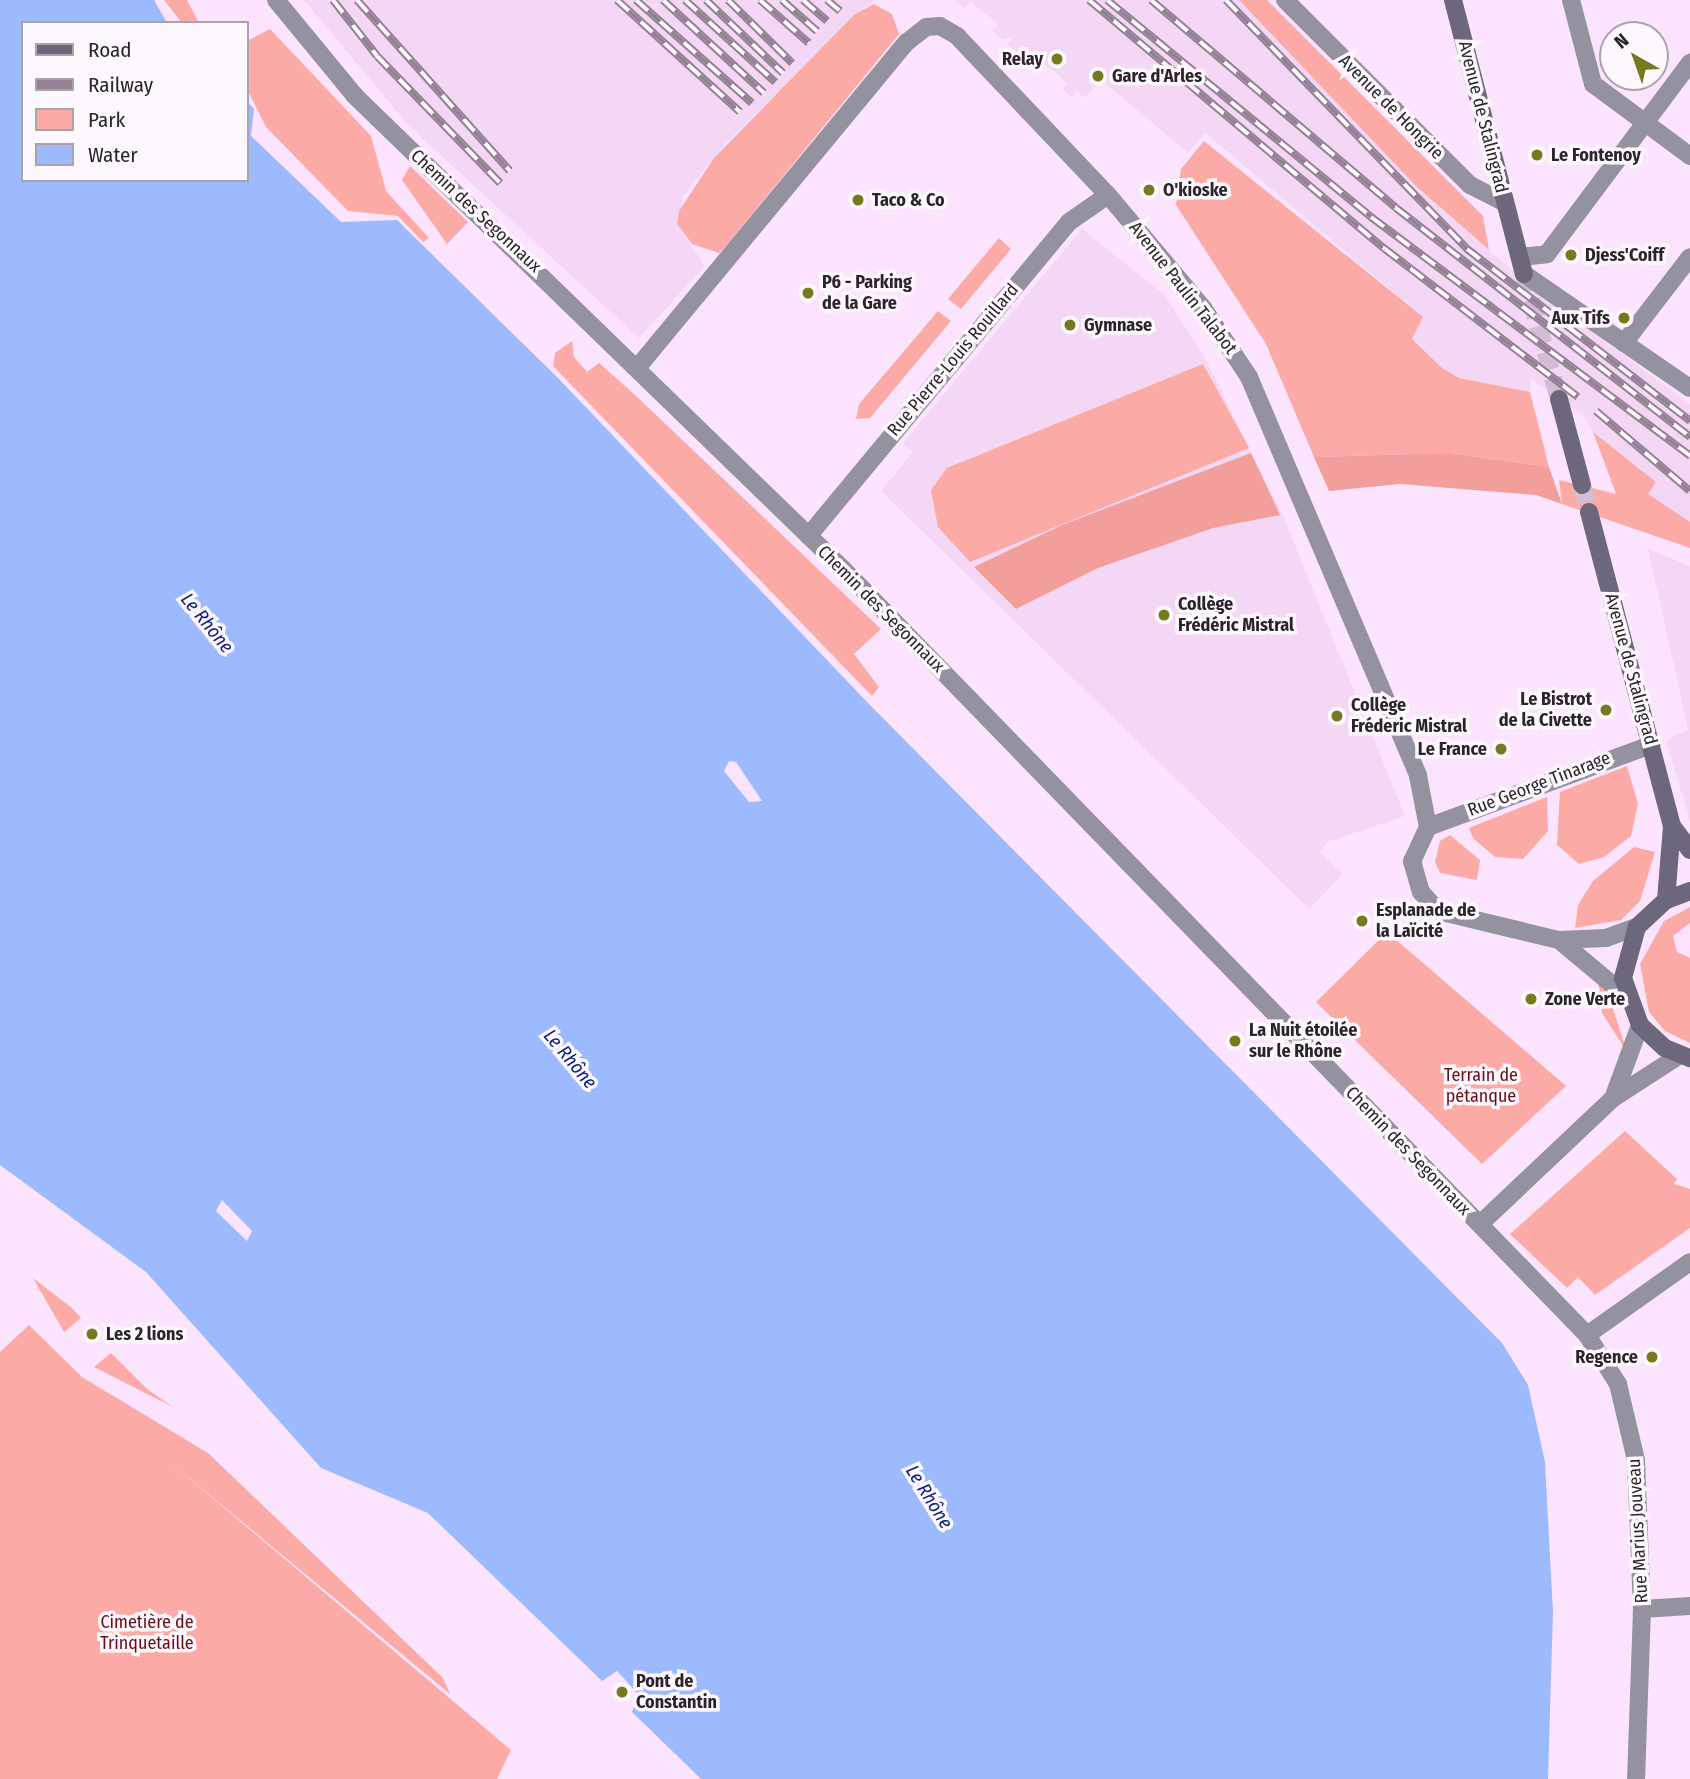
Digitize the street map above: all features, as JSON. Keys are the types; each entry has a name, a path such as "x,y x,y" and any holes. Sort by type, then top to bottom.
{"main road":[{"name":"Avenue de Stalingrad","path":"1453,0 1522,265"},
{"path":"1559,398 1582,485"},
{"name":"Avenue de Stalingrad","path":"1589,512 1672,826 1666,900"},
{"name":"Avenue de Stalingrad","path":"1672,826 1690,850"},
{"path":"1685,1057 1640,1025 1626,996 1624,960 1637,927 1666,900 1690,891"}],"street":[{"name":"Chemin des Segonnaux","path":"276,0 355,96 808,536 1587,1335"},
{"name":"Avenue de Hongrie","path":"1285,0 1469,185 1505,203"},
{"path":"1571,0 1593,84 1690,156"},
{"name":"Avenue Paulin Talabot","path":"637,368 926,27 957,36 1108,195 1203,308 1249,377 1418,776 1428,827"},
{"path":"1690,63 1547,254 1522,265 1624,343 1690,388"},
{"name":"Rue Pierre-Louis Rouillard","path":"808,536 1069,222 1108,195"},
{"path":"1624,343 1690,257"},
{"name":"Rue George Tinarage","path":"1428,827 1651,746"},
{"path":"1428,827 1412,861 1413,877 1438,911 1559,940 1606,938 1637,927"},
{"path":"1559,940 1626,996"},
{"path":"1612,1099 1630,1065 1640,1025"},
{"path":"1480,1224 1612,1099 1685,1057"},
{"path":"1587,1335 1690,1262"},
{"name":"Rue Marius Jouveau","path":"1587,1335 1618,1384 1636,1460 1642,1609 1636,1779"},
{"path":"1642,1609 1690,1605"}],"shaded area":[{"path":"304,0 874,0 726,143 683,196 677,224 705,266 639,338 409,126"},
{"path":"955,0 1239,0 1443,211 1544,297 1690,404 1690,522 1647,494 1656,482 1593,432 1585,417 1530,378 1530,392 1459,378 1442,368 1412,339 1423,317 1205,133 1188,153 1101,80 1085,98 1077,91 1072,97 1062,89 1067,83 1038,58 1032,65 1023,57 1028,50 1023,46 1017,52 1007,44 1013,37 1003,40 992,31 998,24 971,2 964,8"},
{"name":"Collège Frédéric Mistral","path":"1082,229 1165,295 1206,360 1284,518 1405,816 1327,842 1320,852 1343,874 1309,909 881,491 913,452 903,443"},
{"path":"1251,453 1280,515 1213,528 1098,568 1016,609 974,567 1062,525"},
{"path":"1450,453 1549,467 1562,504 1536,495 1400,484 1329,491 1314,457"},
{"path":"1648,549 1690,566 1690,821 1666,741 1688,729"}],"green space":[{"path":"164,0 187,0 198,21 180,21"},
{"path":"1239,0 1267,0 1483,216 1489,250 1416,186"},
{"path":"874,4 892,14 899,34 726,246 719,253 692,244 677,224 679,211 714,158 854,15"},
{"path":"270,29 371,136 386,191 429,238 423,242 398,216 348,211 266,127 248,91 248,40"},
{"path":"1204,141 1423,317 1412,339 1442,368 1459,378 1530,392 1549,467 1450,453 1314,457 1266,344 1176,205 1181,169"},
{"path":"410,166 468,222 447,244 402,180"},
{"path":"999,238 1011,249 961,309 948,299"},
{"path":"938,311 951,321 870,418 856,419 859,404"},
{"path":"572,341 574,357 587,372 599,363 881,629 854,654 879,687 872,696 553,366 555,353"},
{"path":"1203,364 1249,448 970,562 938,527 931,490 947,468"},
{"path":"1593,432 1656,482 1648,494 1690,522 1690,548 1562,504 1559,480 1616,494"},
{"path":"1627,766 1638,804 1631,836 1604,857 1579,864 1557,845 1560,792"},
{"path":"1547,797 1548,831 1523,859 1495,857 1473,838 1469,828"},
{"path":"1450,835 1480,860 1477,880 1440,873 1435,862 1440,841"},
{"path":"1634,847 1655,852 1640,901 1621,920 1575,928 1578,905 1593,881"},
{"path":"1690,907 1690,923 1673,936 1677,952 1690,958 1690,1043 1665,1031 1649,1012 1640,964 1664,921"},
{"name":"Terrain de pétanque","path":"1387,932 1566,1086 1482,1164 1316,1002"},
{"path":"1598,979 1608,993 1627,1052 1602,1013"},
{"path":"1625,1131 1677,1179 1674,1184 1690,1189 1690,1228 1595,1295 1578,1277 1567,1288 1510,1234"},
{"path":"33,1278 72,1308 81,1318 64,1332"},
{"name":"Cimetière de Trinquetaille","path":"29,1325 82,1377 208,1453 443,1678 450,1694 165,1458 511,1750 497,1779 0,1779 0,1352"},
{"path":"111,1353 147,1389 173,1407 94,1367"}],"water":[{"name":"Le Rhône","path":"0,0 154,0 166,21 21,21 21,182 248,182 248,102 254,109 251,136 341,222 397,220 557,377 868,703 1502,1343 1528,1385 1545,1462 1553,1612 1548,1779 701,1779 632,1712 639,1695 617,1671 602,1681 428,1513 321,1468 146,1272 0,1165","holes":["729,761 736,762 762,801 749,802 724,771","222,1200 252,1231 247,1241 216,1211"]}],"tunnel":[{"path":"1524,274 1559,399"},
{"path":"1582,485 1589,512"}],"railway":[{"path":"333,0 377,56 500,183"},
{"path":"357,0 510,171"},
{"path":"617,0 740,112"},
{"path":"636,0 752,103"},
{"path":"663,0 764,93"},
{"path":"685,0 775,82"},
{"path":"706,0 783,73"},
{"path":"728,0 792,63"},
{"path":"760,0 809,43"},
{"path":"782,0 817,31"},
{"path":"803,0 827,21"},
{"path":"827,0 840,11"},
{"path":"1089,0 1385,249 1578,397"},
{"path":"1107,0 1371,217 1690,456"},
{"path":"1151,0 1396,208 1690,437"},
{"path":"1226,0 1467,249 1690,421"},
{"path":"1596,411 1690,491"}],"place":[{"name":"Relay","path":"1057,59"},
{"name":"Gare d'Arles","path":"1098,76"},
{"name":"Le Fontenoy","path":"1537,155"},
{"name":"O'kioske","path":"1149,190"},
{"name":"Taco & Co","path":"858,200"},
{"name":"Djess'Coiff","path":"1571,255"},
{"name":"P6 - Parking de la Gare","path":"808,293"},
{"name":"Aux Tifs","path":"1624,318"},
{"name":"Gymnase","path":"1070,325"},
{"name":"Collège Frédéric Mistral","path":"1164,615"},
{"name":"Le Bistrot de la Civette","path":"1606,710"},
{"name":"Collège Fréderic Mistral","path":"1337,716"},
{"name":"Le France","path":"1501,749"},
{"name":"Esplanade de la Laïcité","path":"1362,921"},
{"name":"Zone Verte","path":"1531,999"},
{"name":"La Nuit étoilée sur le Rhône","path":"1235,1041"},
{"name":"Les 2 lions","path":"92,1334"},
{"name":"Regence","path":"1652,1357"},
{"name":"Pont de Constantin","path":"622,1692"}]}
